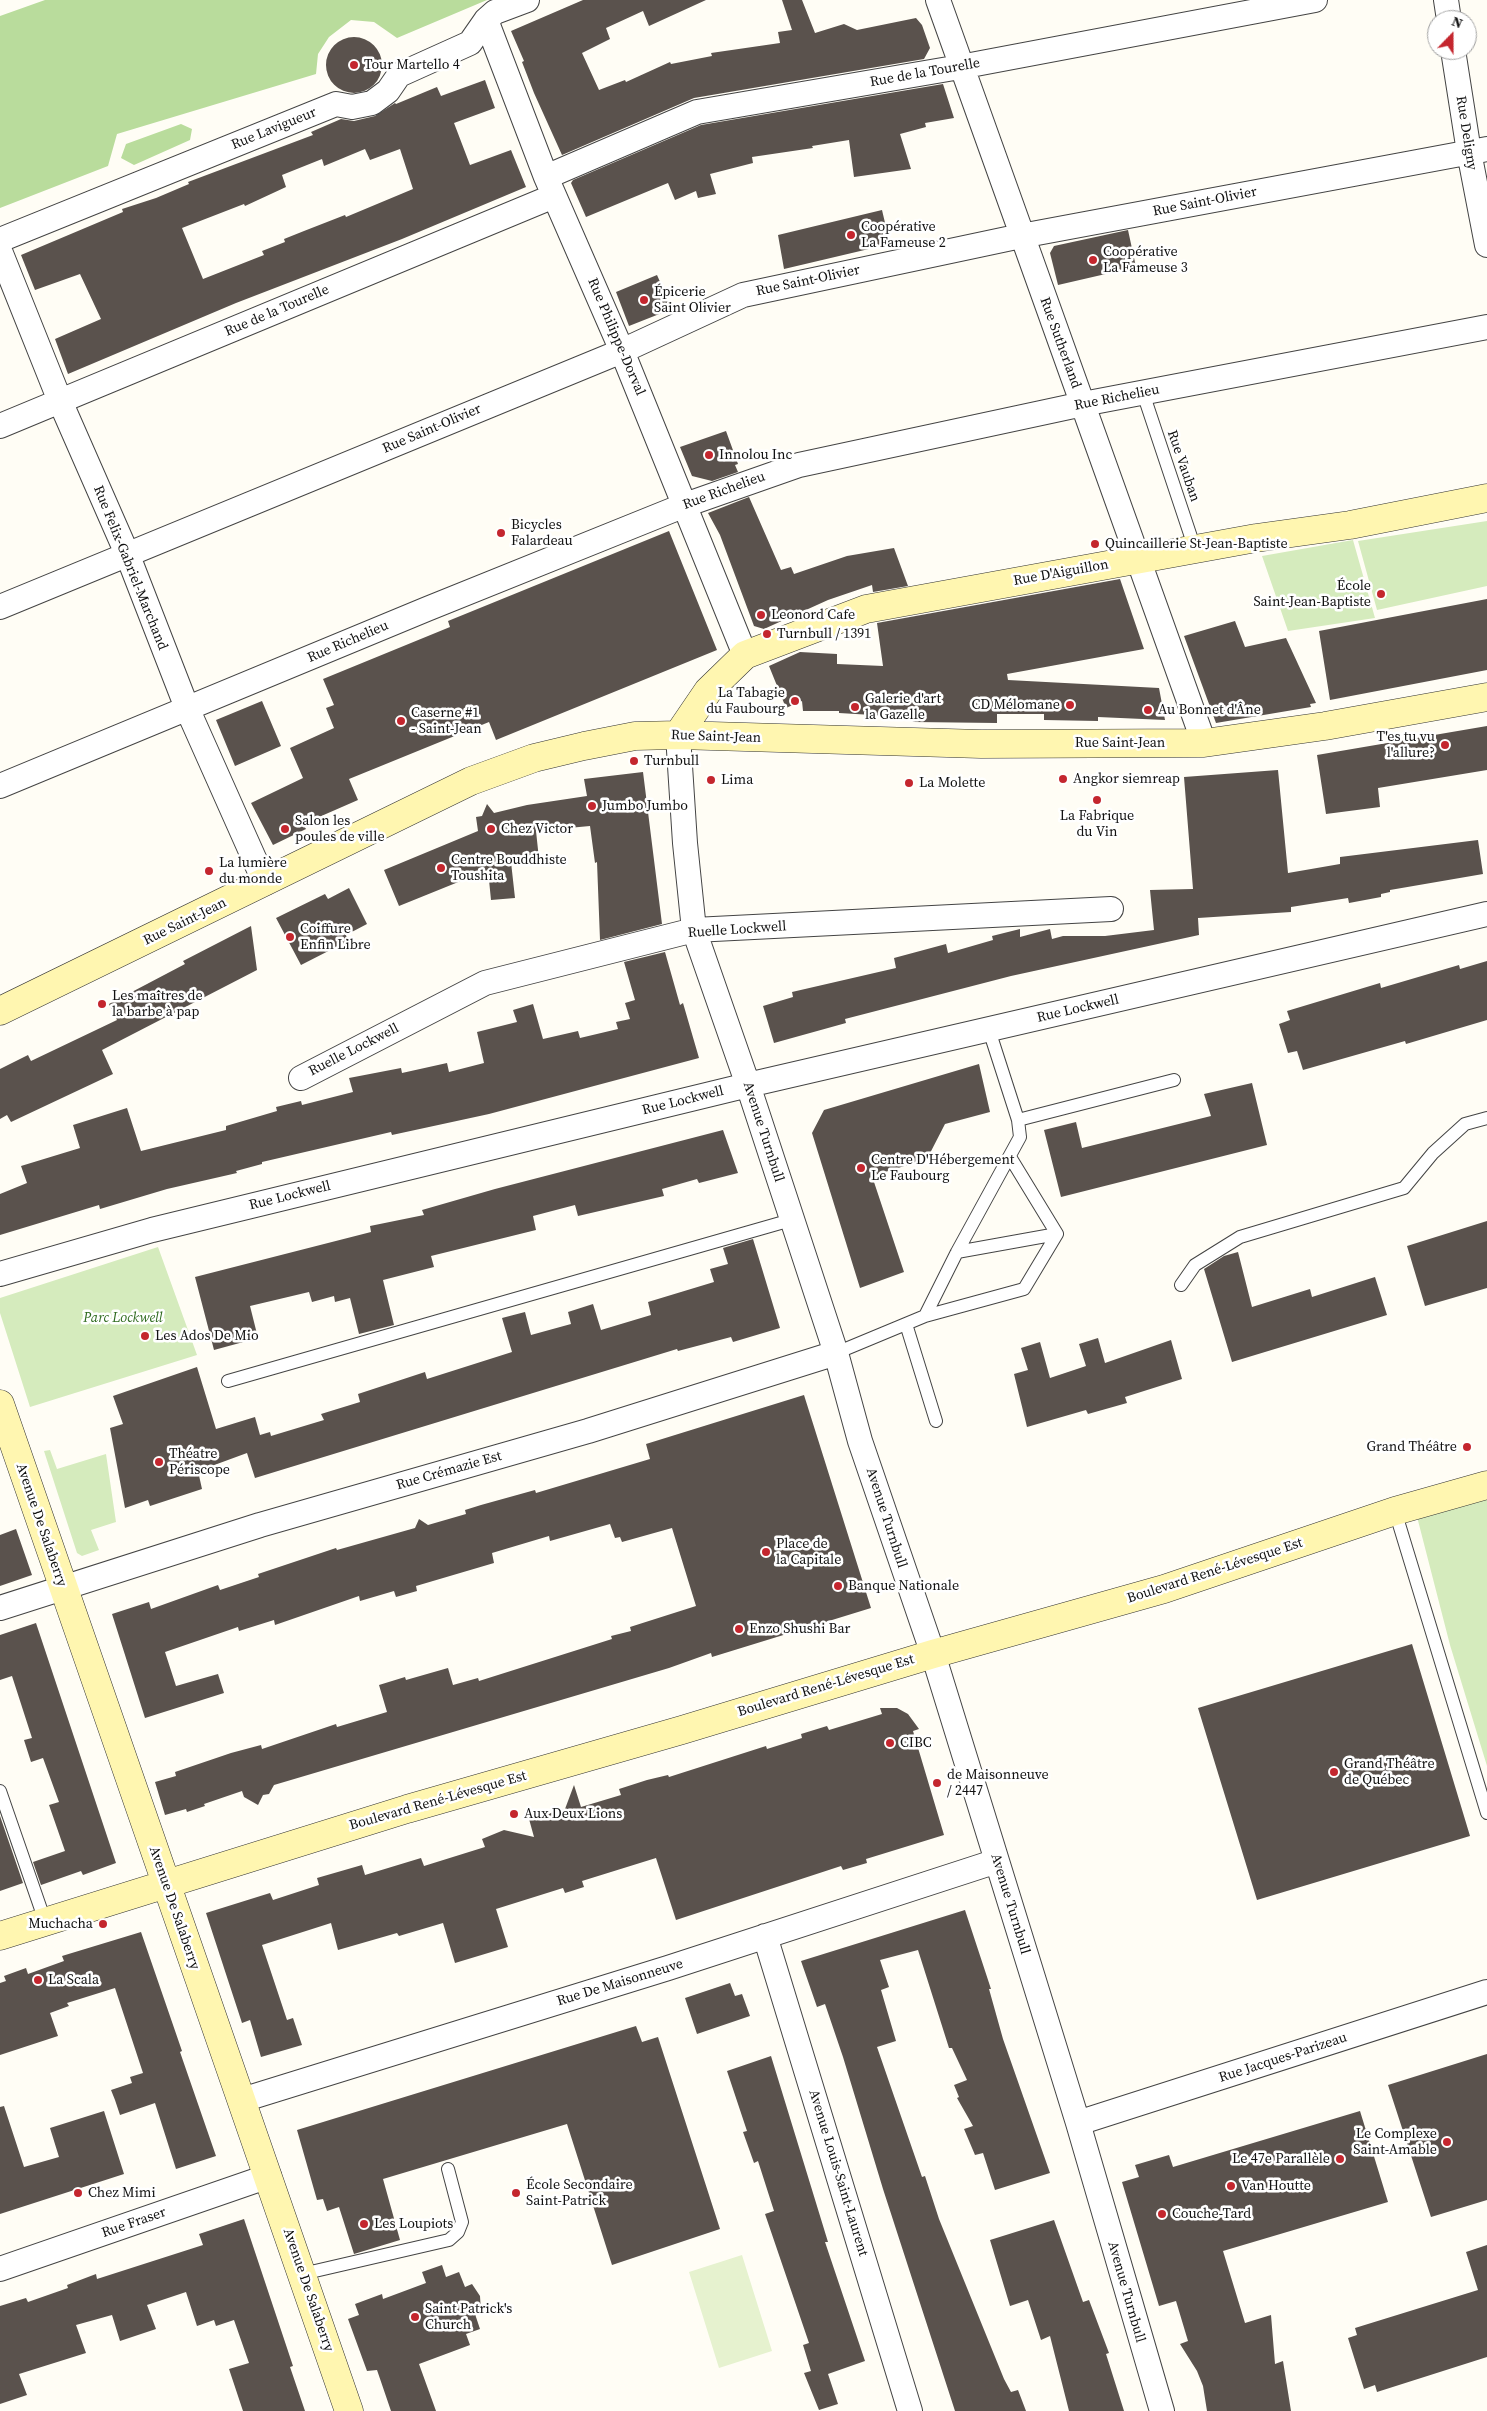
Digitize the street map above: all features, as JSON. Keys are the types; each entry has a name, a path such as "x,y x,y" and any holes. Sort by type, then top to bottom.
{"main road":[{"name":"Rue D'Aiguillon","path":"678,735 708,691 745,655 866,610 1256,538 1350,525 1487,498"},
{"name":"Rue Saint-Jean","path":"0,1011 471,781 534,758 635,736 678,735 981,744 1204,743 1325,726 1487,697"},
{"name":"Avenue De Salaberry","path":"0,1404 349,2411"},
{"name":"Boulevard René-Lévesque Est","path":"0,1936 407,1809 682,1730 933,1654 1164,1589 1395,1511 1487,1485"}],"street":[{"name":"Rue Lavigueur","path":"0,240 336,104 352,107 372,103 388,91 399,75 470,43 486,20 495,12 527,0"},
{"name":"Rue Sutherland","path":"938,0 960,67 1204,743"},
{"name":"Rue de la Tourelle","path":"0,426 550,187 697,112 960,67 1315,0"},
{"name":"Rue Philippe-Dorval","path":"486,20 550,187 622,350 686,504 745,655"},
{"name":"Rue Deligny","path":"1455,60 1478,151 1487,245"},
{"name":"Rue Saint-Olivier","path":"0,607 128,556 622,350 743,295 1021,236 1478,151"},
{"name":"Rue Felix-Gabriel-Marchand","path":"0,252 60,401 128,556 187,708 264,883"},
{"name":"Rue Richelieu","path":"0,786 686,504 799,464 1082,404 1487,327"},
{"name":"Avenue Turnbull","path":"678,735 685,843 694,930 748,1085 836,1353 860,1442 933,1654 1078,2123 1162,2411"},
{"name":"Ruelle Lockwell","path":"301,1078 485,983 694,930 1111,910"},
{"name":"Rue Lockwell","path":"0,1274 152,1230 748,1085 1487,914"},
{"name":"Rue Crémazie Est","path":"0,1608 260,1525 588,1431 836,1353"},
{"name":"Rue De Maisonneuve","path":"242,2100 668,1968 997,1861"},
{"name":"Avenue Louis-Saint-Laurent","path":"766,1936 910,2411"},
{"name":"Rue Jacques-Parizeau","path":"1078,2123 1487,1992"},
{"name":"Rue Fraser","path":"0,2269 269,2176"}],"lane":[{"name":"Rue Vauban","path":"1143,393 1195,549"},
{"path":"926,1316 956,1252 1020,1137 1018,1120 988,1030"},
{"path":"1018,1120 1174,1080"},
{"path":"1181,1284 1195,1265 1240,1237 1404,1188 1433,1154 1465,1124 1487,1118"},
{"path":"1010,1157 1057,1234"},
{"path":"228,1381 791,1220"},
{"path":"956,1252 1057,1234"},
{"path":"836,1353 926,1316 1024,1289 1057,1234"},
{"path":"906,1324 936,1421"},
{"path":"1395,1511 1487,1813"},
{"path":"0,1791 45,1921"},
{"path":"302,2274 448,2240 458,2232 462,2222 448,2169"}],"green space":[{"path":"45,0 487,0 397,38 374,22 351,20 329,37 318,54 316,74 117,134 108,166 0,208 0,16"},
{"path":"181,124 192,129 190,140 134,165 121,158 126,144"},
{"path":"1487,521 1487,586 1377,610 1358,541"},
{"path":"1353,540 1375,618 1288,631 1262,556"},
{"name":"Parc Lockwell","path":"158,1247 197,1355 30,1407 0,1313 0,1298"},
{"path":"50,1450 57,1469 106,1454 116,1522 91,1530 99,1550 82,1556 77,1553 44,1451"},
{"path":"1487,1485 1487,1766 1450,1645 1414,1505"},
{"path":"742,2255 772,2351 719,2368 689,2272"}],"building":[{"path":"583,0 706,0 649,26 643,11 606,28 610,39 582,53 599,90 625,80 626,82 670,62 671,64 712,56 711,53 780,43 778,32 792,30 782,0 802,0 815,33 844,24 857,30 916,18 922,25 930,48 924,59 694,98 562,155 534,93 522,62 524,61 511,31"},
{"name":"Tour Martello 4","path":"354,37 365,39 374,45 380,54 382,65 380,76 374,85 365,91 354,93 343,91 334,85 328,76 326,65 328,54 334,45 343,39"},
{"path":"485,80 495,108 454,123 470,165 511,150 526,187 402,239 236,303 68,374 55,339 101,319 80,274 35,290 21,255 123,212 122,209 156,198 189,184 188,182 313,135 311,132 341,119 354,121 375,116 395,103 437,87 441,96","holes":["365,149 370,160 400,149 413,189 346,217 345,215 284,239 285,242 262,251 264,255 203,279 182,228 244,204 245,206 286,187 282,175 322,159 324,166"]},
{"path":"943,84 954,118 925,123 926,127 900,134 911,169 854,177 849,140 812,146 813,148 752,157 753,163 710,174 716,194 698,198 696,191 675,200 668,183 586,217 571,183 573,180 701,125"},
{"name":"Coopérative La Fameuse 2","path":"882,210 890,244 784,269 778,235"},
{"name":"Coopérative La Fameuse 3","path":"1128,230 1136,267 1058,285 1050,253 1054,246"},
{"name":"Épicerie Saint Olivier","path":"657,275 672,309 629,326 616,292"},
{"name":"Innolou Inc","path":"726,431 738,464 735,465 738,472 712,481 692,476 680,447"},
{"path":"749,497 781,570 791,567 794,574 847,556 894,548 908,586 873,592 872,585 828,600 764,629 754,626 720,535 708,513"},
{"path":"669,531 717,650 496,740 489,722 349,779 358,800 303,824 306,829 273,845 251,803 303,778 290,748 334,728 326,708 334,705 323,679 450,627 448,621"},
{"path":"1120,579 1144,649 1007,674 1008,680 1159,688 1165,720 1098,717 1098,721 1044,720 1044,714 997,714 997,723 914,722 906,717 839,713 839,711 803,711 802,701 786,708 769,666 800,652 837,654 837,664 883,666 877,623"},
{"path":"1487,599 1487,670 1330,700 1319,631"},
{"path":"1235,621 1245,647 1286,638 1316,703 1310,704 1311,707 1216,723 1184,636"},
{"path":"262,701 281,746 235,766 216,720"},
{"path":"1487,726 1487,770 1378,788 1380,807 1326,814 1317,755"},
{"path":"1278,770 1288,873 1340,864 1340,857 1478,840 1483,874 1390,890 1390,892 1381,894 1381,897 1349,903 1348,898 1291,907 1291,912 1198,918 1199,935 1011,976 845,1019 846,1023 774,1043 763,1006 793,997 792,992 896,968 894,958 946,944 948,953 993,940 992,936 1020,929 1020,937 1050,929 1052,939 1063,936 1105,936 1154,930 1150,890 1193,889 1184,777"},
{"path":"643,772 662,924 600,940 597,862 595,863 590,826 536,831 539,859 511,862 515,898 491,900 488,870 399,906 384,870 478,831 476,817 482,816 487,804 494,813 527,805 587,796 584,779"},
{"path":"349,888 367,924 346,935 348,941 301,965 276,918 325,894 328,899"},
{"path":"251,926 257,970 102,1050 113,1074 11,1122 7,1115 0,1119 0,1069 28,1055 31,1061 117,1020 109,1004 185,964 183,961"},
{"path":"665,952 680,1005 683,1003 699,1058 489,1114 392,1135 391,1132 262,1162 262,1164 236,1171 237,1173 167,1189 100,1209 99,1205 0,1235 0,1194 27,1183 21,1166 80,1148 73,1125 127,1108 141,1151 226,1130 226,1126 277,1111 276,1107 301,1101 302,1105 353,1092 349,1078 401,1068 402,1073 447,1063 449,1072 484,1063 477,1032 517,1022 513,1010 533,1004 543,1039 578,1031 580,1038 618,1029 616,1022 630,1019 625,1003 635,1000 624,962"},
{"path":"1487,961 1487,1020 1406,1044 1405,1041 1303,1070 1297,1051 1288,1053 1279,1024 1290,1020 1287,1011 1380,983 1381,988 1459,965 1460,969"},
{"name":"Centre D'Hébergement Le Faubourg","path":"979,1064 990,1112 945,1124 927,1159 872,1176 904,1272 860,1288 812,1133 824,1110"},
{"path":"1252,1083 1267,1145 1061,1197 1044,1130 1076,1122 1082,1148 1211,1116 1204,1094"},
{"path":"723,1130 738,1173 699,1183 697,1179 662,1189 664,1196 578,1216 575,1205 533,1216 536,1230 431,1256 434,1267 383,1280 394,1325 359,1334 350,1298 335,1302 334,1296 312,1302 309,1292 250,1306 258,1338 214,1350 195,1277 371,1232 370,1226 424,1215 422,1210 495,1189"},
{"path":"1487,1221 1487,1288 1425,1306 1407,1246"},
{"path":"753,1239 780,1328 733,1342 731,1337 678,1351 677,1349 255,1478 247,1453 198,1471 202,1489 150,1506 148,1500 125,1508 110,1428 123,1424 113,1396 197,1367 216,1429 255,1417 260,1435 270,1432 271,1436 324,1420 321,1414 360,1402 358,1394 425,1372 427,1379 512,1352 502,1318 525,1312 531,1335 571,1324 568,1312 593,1304 601,1330 651,1315 648,1302 714,1282 710,1269 728,1264 723,1248"},
{"path":"1238,1252 1252,1307 1310,1289 1312,1297 1375,1277 1387,1315 1232,1362 1204,1269 1224,1256"},
{"path":"1098,1338 1105,1363 1171,1340 1182,1379 1125,1397 1127,1403 1088,1414 1086,1410 1027,1427 1014,1374 1028,1370 1021,1348 1040,1342 1050,1378 1086,1366 1079,1344"},
{"path":"804,1395 871,1608 712,1657 711,1653 669,1668 274,1785 269,1794 263,1795 258,1805 244,1797 242,1791 187,1812 186,1809 165,1815 155,1782 176,1776 175,1772 231,1753 261,1745 262,1749 336,1724 337,1727 387,1712 379,1685 405,1677 406,1680 448,1668 453,1685 478,1678 479,1681 612,1639 611,1636 631,1631 630,1627 696,1606 672,1528 622,1542 620,1537 615,1538 610,1524 550,1541 549,1536 492,1553 494,1563 416,1586 417,1591 396,1597 394,1591 360,1601 359,1596 275,1625 274,1620 239,1631 238,1627 165,1652 176,1686 218,1674 224,1693 145,1718 112,1614 149,1602 151,1609 218,1585 220,1590 259,1577 258,1574 336,1548 337,1550 415,1528 419,1519 428,1525 466,1514 465,1510 481,1505 535,1490 536,1493 650,1459 646,1444"},
{"path":"16,1529 32,1575 0,1586 0,1535"},
{"path":"36,1623 116,1863 83,1875 81,1871 41,1885 33,1862 65,1851 49,1805 59,1802 43,1758 31,1762 24,1740 32,1738 12,1676 0,1680 0,1635"},
{"name":"Grand Théâtre de Québec","path":"1412,1644 1470,1836 1257,1900 1198,1708"},
{"path":"880,1708 897,1708 908,1714 919,1729 913,1731 944,1835 866,1859 867,1863 843,1870 841,1866 676,1920 656,1858 582,1881 584,1887 565,1893 563,1888 496,1909 508,1947 455,1963 443,1923 399,1936 397,1933 338,1950 331,1923 262,1945 287,2020 293,2018 302,2045 261,2057 250,2020 242,2023 206,1913 270,1893 273,1900 319,1885 317,1878 362,1865 365,1875 421,1858 424,1866 485,1847 482,1839 504,1830 534,1837 529,1819 565,1809 574,1785 581,1807 621,1795 619,1789 647,1780 668,1775 669,1777 766,1746 767,1749 802,1738 801,1734 827,1726 829,1730 882,1714"},
{"path":"0,1816 23,1883 0,1891"},
{"path":"965,1910 991,1989 989,1989 1003,2039 1050,2173 995,2190 983,2153 975,2155 964,2129 973,2126 957,2098 959,2097 954,2085 967,2080 952,2048 949,2048 918,1950 880,1960 889,1987 881,1990 896,2041 877,2047 922,2177 925,2176 939,2219 1004,2379 1011,2392 1018,2390 1026,2411 955,2411 825,2004 817,2007 801,1961"},
{"path":"141,1932 216,2156 176,2169 155,2103 120,2115 111,2090 132,2083 130,2077 143,2073 115,1988 67,2003 69,2006 50,2013 58,2036 0,2055 0,1983 6,1981 4,1976 26,1968 28,1974 64,1961 62,1956"},
{"path":"730,1983 735,1996 742,1994 750,2016 697,2034 685,1998"},
{"path":"636,2026 642,2042 658,2037 720,2229 612,2265 567,2124 383,2179 400,2240 354,2254 339,2207 327,2211 323,2199 317,2200 297,2130"},
{"name":"Le Complexe Saint-Amable","path":"1487,2054 1487,2200 1431,2217 1388,2085"},
{"path":"771,2056 828,2242 825,2242 865,2361 828,2374 838,2404 819,2410 804,2373 811,2371 803,2345 809,2343 765,2214 774,2211 758,2161 754,2163 743,2132 747,2131 727,2071"},
{"path":"4,2106 24,2167 59,2157 50,2128 104,2111 124,2174 0,2214 0,2107"},
{"path":"1360,2111 1388,2202 1223,2251 1245,2323 1271,2315 1275,2364 1283,2361 1291,2411 1207,2411 1203,2386 1197,2371 1180,2344 1188,2341 1176,2301 1159,2306 1122,2182 1139,2177 1135,2165 1169,2155 1173,2167"},
{"path":"244,2219 293,2366 290,2367 305,2411 243,2411 229,2369 249,2363 234,2320 216,2326 214,2320 197,2326 186,2292 147,2305 156,2329 120,2341 112,2315 76,2325 86,2353 19,2374 27,2395 0,2404 0,2306 26,2298 28,2302 68,2288 67,2285 96,2274 97,2279 203,2245 199,2234"},
{"path":"1054,2220 1083,2302 1089,2300 1109,2353 1106,2354 1124,2411 1069,2411 1050,2336 1041,2340 1028,2300 1010,2306 990,2240"},
{"path":"1487,2245 1487,2357 1377,2392 1375,2385 1364,2389 1348,2338 1357,2335 1355,2328 1478,2290 1466,2252"},
{"name":"Saint Patrick's Church","path":"442,2265 446,2277 459,2272 465,2287 472,2284 480,2296 481,2312 475,2314 480,2329 466,2334 470,2345 419,2364 436,2411 391,2411 377,2370 367,2371 348,2319 359,2315 355,2304 382,2294 383,2299 426,2283 422,2272"}],"place":[{"name":"Tour Martello 4","path":"354,65"},
{"name":"Coopérative La Fameuse 2","path":"851,235"},
{"name":"Coopérative La Fameuse 3","path":"1093,260"},
{"name":"Épicerie Saint Olivier","path":"644,300"},
{"name":"Innolou Inc","path":"709,455"},
{"name":"Bicycles Falardeau","path":"501,533"},
{"name":"Quincaillerie St-Jean-Baptiste","path":"1095,544"},
{"name":"École Saint-Jean-Baptiste","path":"1381,594"},
{"name":"Leonord Cafe","path":"761,615"},
{"name":"Turnbull / 1391","path":"767,634"},
{"name":"La Tabagie du Faubourg","path":"795,701"},
{"name":"CD Mélomane","path":"1070,705"},
{"name":"Galerie d'art la Gazelle","path":"855,707"},
{"name":"Au Bonnet d'Âne","path":"1148,710"},
{"name":"Caserne #1 - Saint-Jean","path":"401,721"},
{"name":"T'es tu vu l'allure?","path":"1445,745"},
{"name":"Turnbull","path":"634,761"},
{"name":"Angkor siemreap","path":"1063,779"},
{"name":"Lima","path":"711,780"},
{"name":"La Molette","path":"909,783"},
{"name":"La Fabrique du Vin","path":"1097,800"},
{"name":"Jumbo Jumbo","path":"592,806"},
{"name":"Salon les poules de ville","path":"285,829"},
{"name":"Chez Victor","path":"491,829"},
{"name":"Centre Bouddhiste Toushita","path":"441,868"},
{"name":"La lumière du monde","path":"209,871"},
{"name":"Coiffure Enfin Libre","path":"290,937"},
{"name":"Les maîtres de la barbe à pap","path":"102,1004"},
{"name":"Centre D'Hébergement Le Faubourg","path":"861,1168"},
{"name":"Les Ados De Mio","path":"145,1336"},
{"name":"Grand Théâtre","path":"1467,1447"},
{"name":"Théatre Périscope","path":"159,1462"},
{"name":"Place de la Capitale","path":"766,1552"},
{"name":"Banque Nationale","path":"838,1586"},
{"name":"Enzo Shushi Bar","path":"739,1629"},
{"name":"CIBC","path":"890,1743"},
{"name":"Grand Théâtre de Québec","path":"1334,1772"},
{"name":"de Maisonneuve / 2447","path":"937,1783"},
{"name":"Aux Deux Lions","path":"514,1814"},
{"name":"Muchacha","path":"103,1924"},
{"name":"La Scala","path":"38,1980"},
{"name":"Le Complexe Saint-Amable","path":"1447,2142"},
{"name":"Le 47e Parallèle","path":"1340,2159"},
{"name":"Van Houtte","path":"1231,2186"},
{"name":"Chez Mimi","path":"78,2193"},
{"name":"École Secondaire Saint-Patrick","path":"516,2193"},
{"name":"Couche-Tard","path":"1162,2214"},
{"name":"Les Loupiots","path":"364,2224"},
{"name":"Saint Patrick's Church","path":"415,2317"}]}
